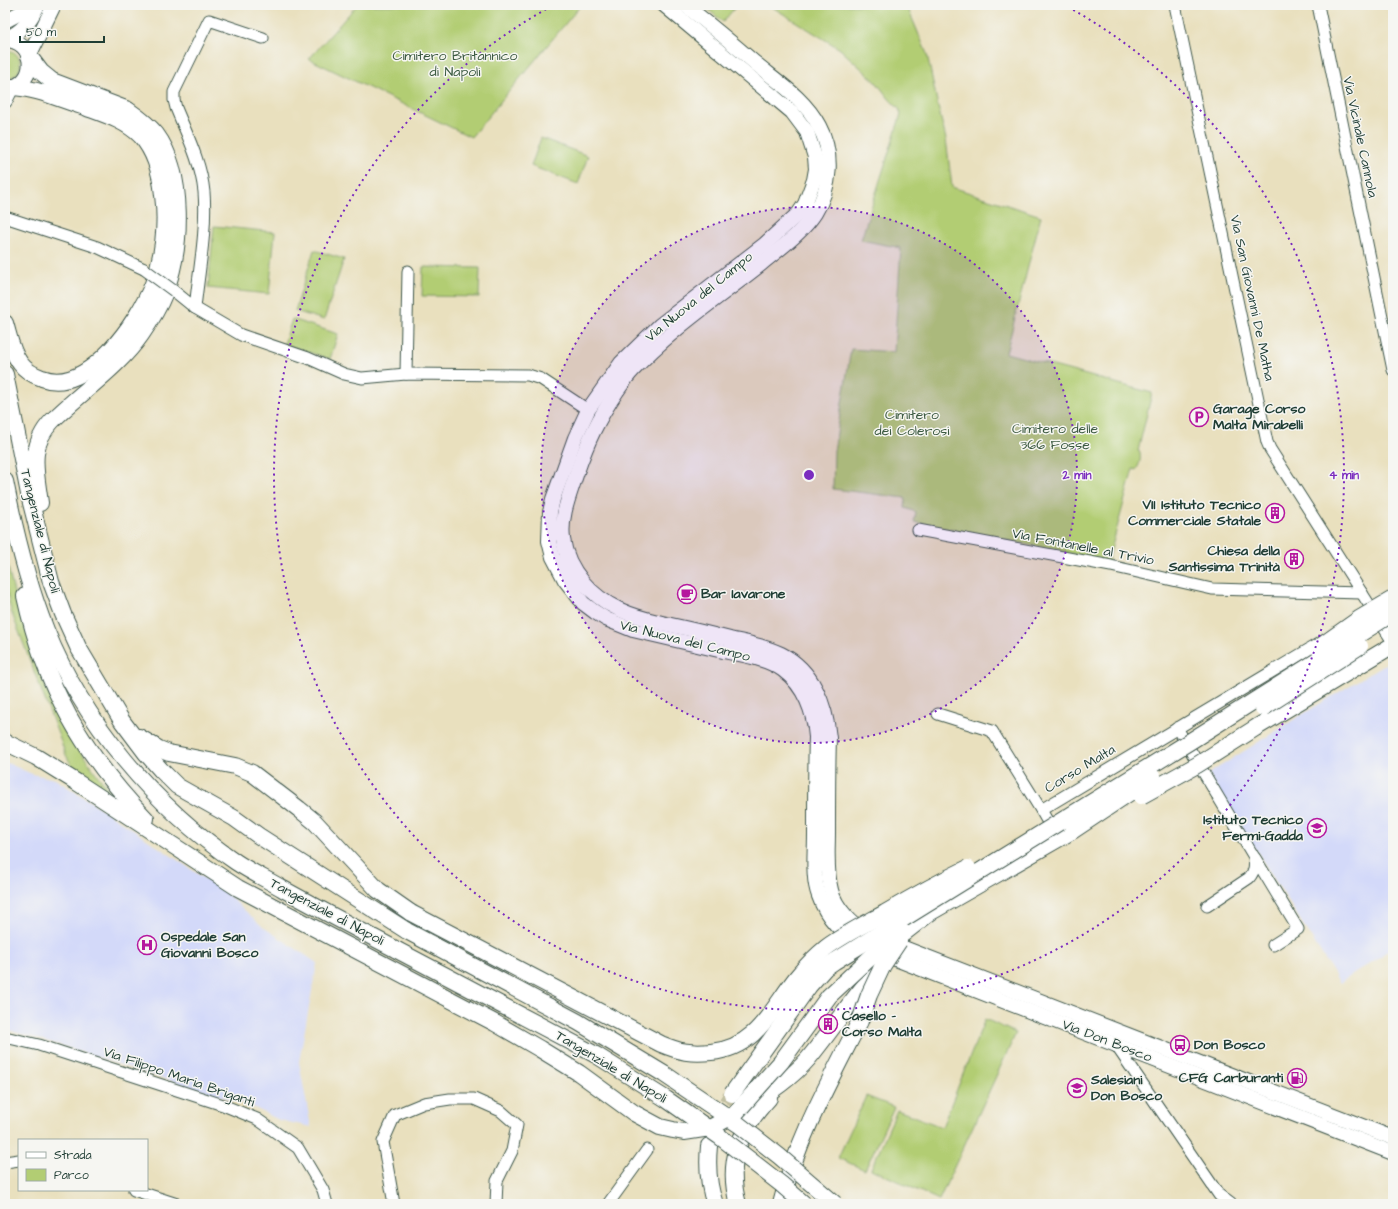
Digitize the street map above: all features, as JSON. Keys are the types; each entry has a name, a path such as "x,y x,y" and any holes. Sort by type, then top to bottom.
{"highway":[{"path":"29,56 41,72 52,81 128,110 156,134 168,156 175,181 177,212 176,245 165,292 141,334 120,360 52,421 39,439 36,449 35,462 51,582"},
{"path":"5,323 14,354 28,371 36,376 54,381 64,380 83,374 120,340 139,314 150,292 158,268 163,244 164,223 163,189 157,164 147,144 133,129 117,119 28,88 7,92"},
{"name":"Tangenziale di Napoli","path":"5,374 30,499 51,582 63,614 78,647 122,721 146,753 177,786 234,818 407,932 617,1044 700,1098 779,1156 834,1204"},
{"name":"Tangenziale di Napoli","path":"5,481 24,566 47,631 60,660 90,713 114,747 159,798 182,820 236,862 312,905 596,1055 666,1099 719,1136 770,1175 804,1204"},
{"path":"12,517 30,617 46,667 59,700 86,746 111,780 151,824 178,848"},
{"path":"1241,709 1326,642 1359,619 1393,599"},
{"path":"734,1115 781,1062 829,996 871,956 904,934 931,912 1066,826 1241,709 1393,613"},
{"path":"315,822 378,890 411,913 662,1044 689,1053 716,1052 738,1045 754,1033 762,1025 797,977 807,966 823,951 848,933 948,878 1163,784 1197,765 1257,727 1393,638"},
{"path":"732,1094 809,986 825,968 843,954 1150,779 1393,638"},
{"name":"Tangenziale di Napoli","path":"122,721 140,738 159,749 197,759 235,766 252,773 315,822"},
{"path":"5,742 36,757 78,782 238,888 496,1023 540,1049 634,1113 660,1127 684,1132 710,1128 734,1115 782,1082 807,1060 866,983 883,965"},
{"path":"315,822 371,903 388,920"},
{"path":"263,901 393,948"},
{"path":"781,1204 797,1151 812,1117 860,1021 869,995 883,965 904,934"},
{"path":"738,1204 734,1170 735,1154 744,1131 757,1112 782,1082"},
{"path":"709,1146 708,1176 710,1191 715,1204"}],"main road":[{"path":"5,21 31,5"},
{"path":"5,40 25,27 38,5"},
{"path":"7,92 23,81 27,75 30,69 29,56 54,5"},
{"name":"Via Nuova del Campo","path":"594,414 621,363 660,325 765,244 799,213 805,204 814,180 816,169 815,157 807,132 792,112 664,5"},
{"name":"Via Nuova del Campo","path":"685,5 802,102 819,126 825,139 829,169 827,184 815,213 807,224 773,254 664,340 631,372 574,438 550,512 549,541 553,557 565,580 583,603 606,619 633,630 763,661 784,671 793,680 807,700 814,724 816,737 822,866 835,901 861,930 868,941"},
{"path":"5,40 16,42 21,45 29,56"},
{"name":"Via Don Bosco","path":"868,941 1115,1044 1393,1153"},
{"name":"Via Don Bosco","path":"868,941 1233,1076 1393,1138"},
{"path":"1228,1089 1233,1076"}],"street":[{"name":"Via San Giovanni De Matha","path":"1175,5 1267,442 1376,616 1393,638"},
{"name":"Via Vicinale Cannola","path":"1318,5 1393,370"},
{"path":"195,308 204,221 204,191 197,161 176,108 174,92 209,20 263,38"},
{"path":"5,217 97,247 144,269 195,308 241,335 308,358 344,374 362,378 406,374 528,375 541,379 594,414"},
{"path":"406,374 408,271"},
{"name":"Via Fontanelle al Trivio","path":"918,530 1111,566 1212,589 1362,593"},
{"name":"Corso Malta","path":"1393,605 1376,616 1324,641 1041,810 1055,835 1195,758 1393,638"},
{"path":"938,714 992,731 1041,810"},
{"path":"1177,728 1298,929 1273,944"},
{"path":"1207,906 1249,878 1254,872 1254,857"},
{"name":"Via Filippo Maria Briganti","path":"5,1037 39,1045 222,1105 257,1119 298,1148 323,1190 327,1204"},
{"path":"1115,1044 1219,1195 1231,1204"},
{"path":"394,1204 383,1142 395,1115 424,1103 450,1099 474,1099 501,1111 517,1125 512,1151 497,1181 496,1204"},
{"path":"610,1203 647,1150"},
{"path":"5,1162 18,1160"},
{"path":"137,1191 177,1204"}],"shaded area":[{"name":"Istituto Tecnico Fermi-Gadda","path":"1387,663 1393,673 1393,948 1340,983 1208,774"},
{"name":"Ospedale San Giovanni Bosco","path":"5,762 32,774 55,779 111,815 226,893 263,927 317,963 299,1062 311,1127 279,1120 247,1104 5,1029"}],"green space":[{"name":"Cimitero Britannico di Napoli","path":"357,5 581,5 471,137 309,59"},
{"path":"703,5 737,5 723,22"},
{"name":"Cimitero dei Colerosi","path":"769,5 913,5 909,11 927,54 946,139 952,187 1041,216 1006,353 1152,393 1138,451 1140,452 1140,461 1136,470 1133,469 1108,561 914,522 916,512 905,508 906,498 833,489 834,451 851,349 894,352 901,248 861,240 901,114 899,109 876,82 840,49"},
{"path":"5,50 12,51 17,55 20,59 20,64 19,70 16,74 12,77 5,78"},
{"path":"541,138 588,156 578,184 531,166"},
{"path":"214,226 275,232 269,294 208,288"},
{"path":"314,250 344,259 324,320 295,311"},
{"path":"423,267 480,268 479,297 422,296"},
{"path":"292,319 338,334 330,359 284,344"},
{"path":"5,549 14,592 46,688 67,732 109,792 79,774 73,768 66,755 11,611 5,585"},
{"path":"985,1019 1016,1033 939,1200 871,1169 897,1110 942,1127"},
{"path":"866,1096 894,1107 865,1170 838,1158"}],"tunnel":[{"path":"715,1124 732,1094"}],"place":[{"name":"Garage Corso Malta Mirabelli","path":"1199,417"},
{"name":"VII Istituto Tecnico Commerciale Statale","path":"1275,513"},
{"name":"Chiesa della Santissima Trinità","path":"1294,559"},
{"name":"Bar Iavarone","path":"687,594"},
{"name":"Istituto Tecnico Fermi-Gadda","path":"1317,828"},
{"name":"Ospedale San Giovanni Bosco","path":"147,945"},
{"name":"Casello - Corso Malta","path":"828,1024"},
{"name":"Don Bosco","path":"1180,1045"},
{"name":"CFG Carburanti","path":"1297,1078"},
{"name":"Salesiani Don Bosco","path":"1077,1088"}],"park label":[{"name":"Cimitero delle 366 Fosse","path":"1055,438"}]}
